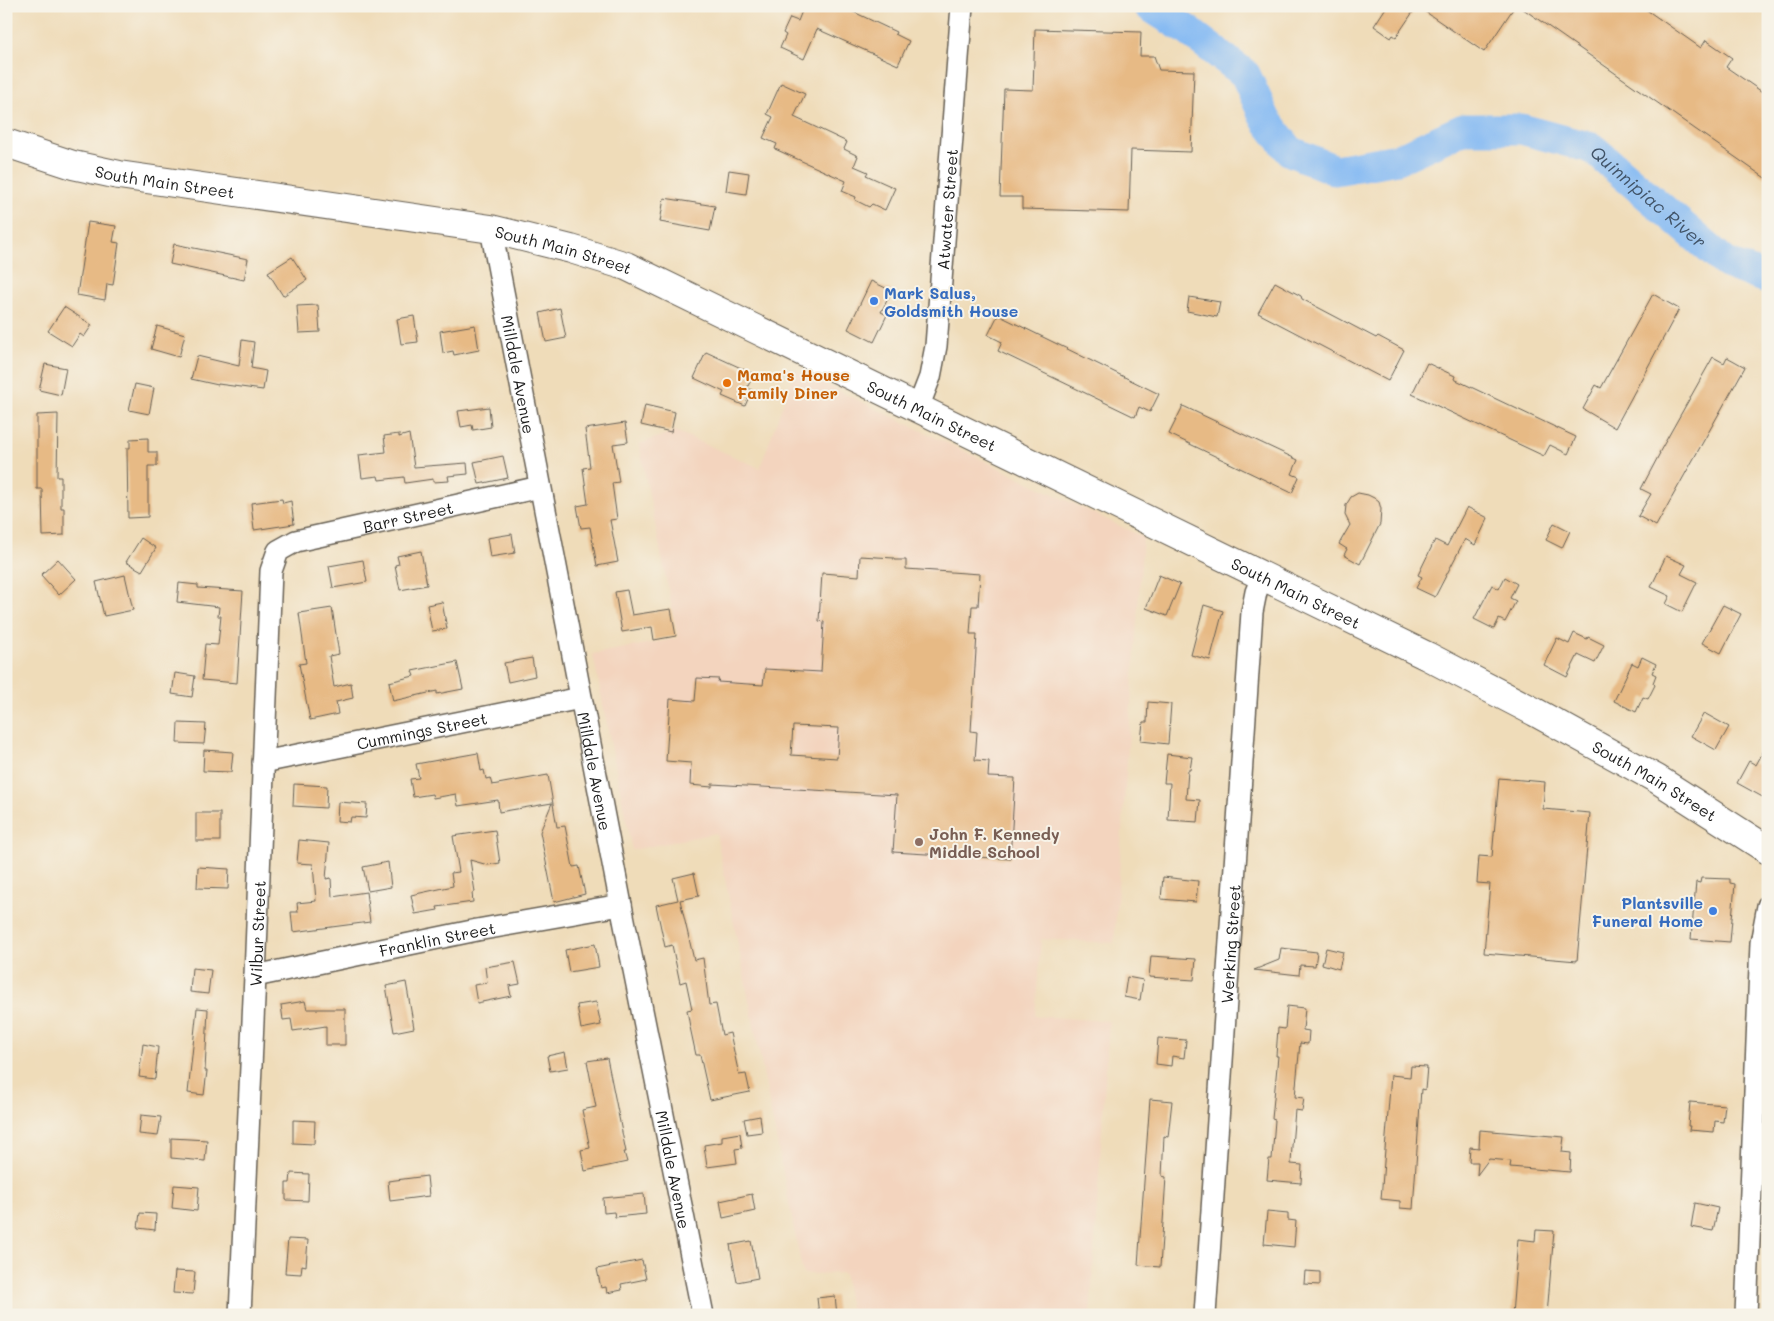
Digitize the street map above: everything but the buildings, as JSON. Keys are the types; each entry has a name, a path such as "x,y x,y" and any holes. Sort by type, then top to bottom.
{"highway":[{"name":"South Main Street","path":"6,143 73,165 119,175 490,229 571,249 626,266 1427,656 1535,712 1657,779 1768,850"}],"street":[{"name":"Atwater Street","path":"918,408 930,377 936,346 962,6"},
{"name":"Milldale Avenue","path":"490,229 621,905 703,1315"},
{"name":"Barr Street","path":"278,551 296,541 540,487"},
{"name":"Wilbur Street","path":"240,1315 256,976 271,571 278,551"},
{"name":"Werking Street","path":"1205,1315 1252,612 1256,592 1263,575"},
{"name":"Cummings Street","path":"263,762 581,698"},
{"name":"Franklin Street","path":"256,976 477,930 621,905"},
{"path":"1746,1315 1761,943 1768,906"}],"shaded area":[{"name":"John F. Kennedy Middle School","path":"795,370 1143,537 1114,943 1041,939 1035,1016 1109,1021 1090,1315 851,1315 844,1273 803,1274 716,833 632,850 593,654 678,638 639,444 675,431 760,468"}],"waterway":[{"name":"Quinnipiac River","path":"1149,6 1187,30 1245,74 1266,120 1290,151 1335,170 1398,159 1463,129 1521,129 1592,148 1726,263 1768,279"}],"place":[{"name":"Mark Salus, Goldsmith House","path":"874,301"},
{"name":"Mama's House Family Diner","path":"727,383"},
{"name":"John F. Kennedy Middle School","path":"919,842"},
{"name":"Plantsville Funeral Home","path":"1713,911"}]}
